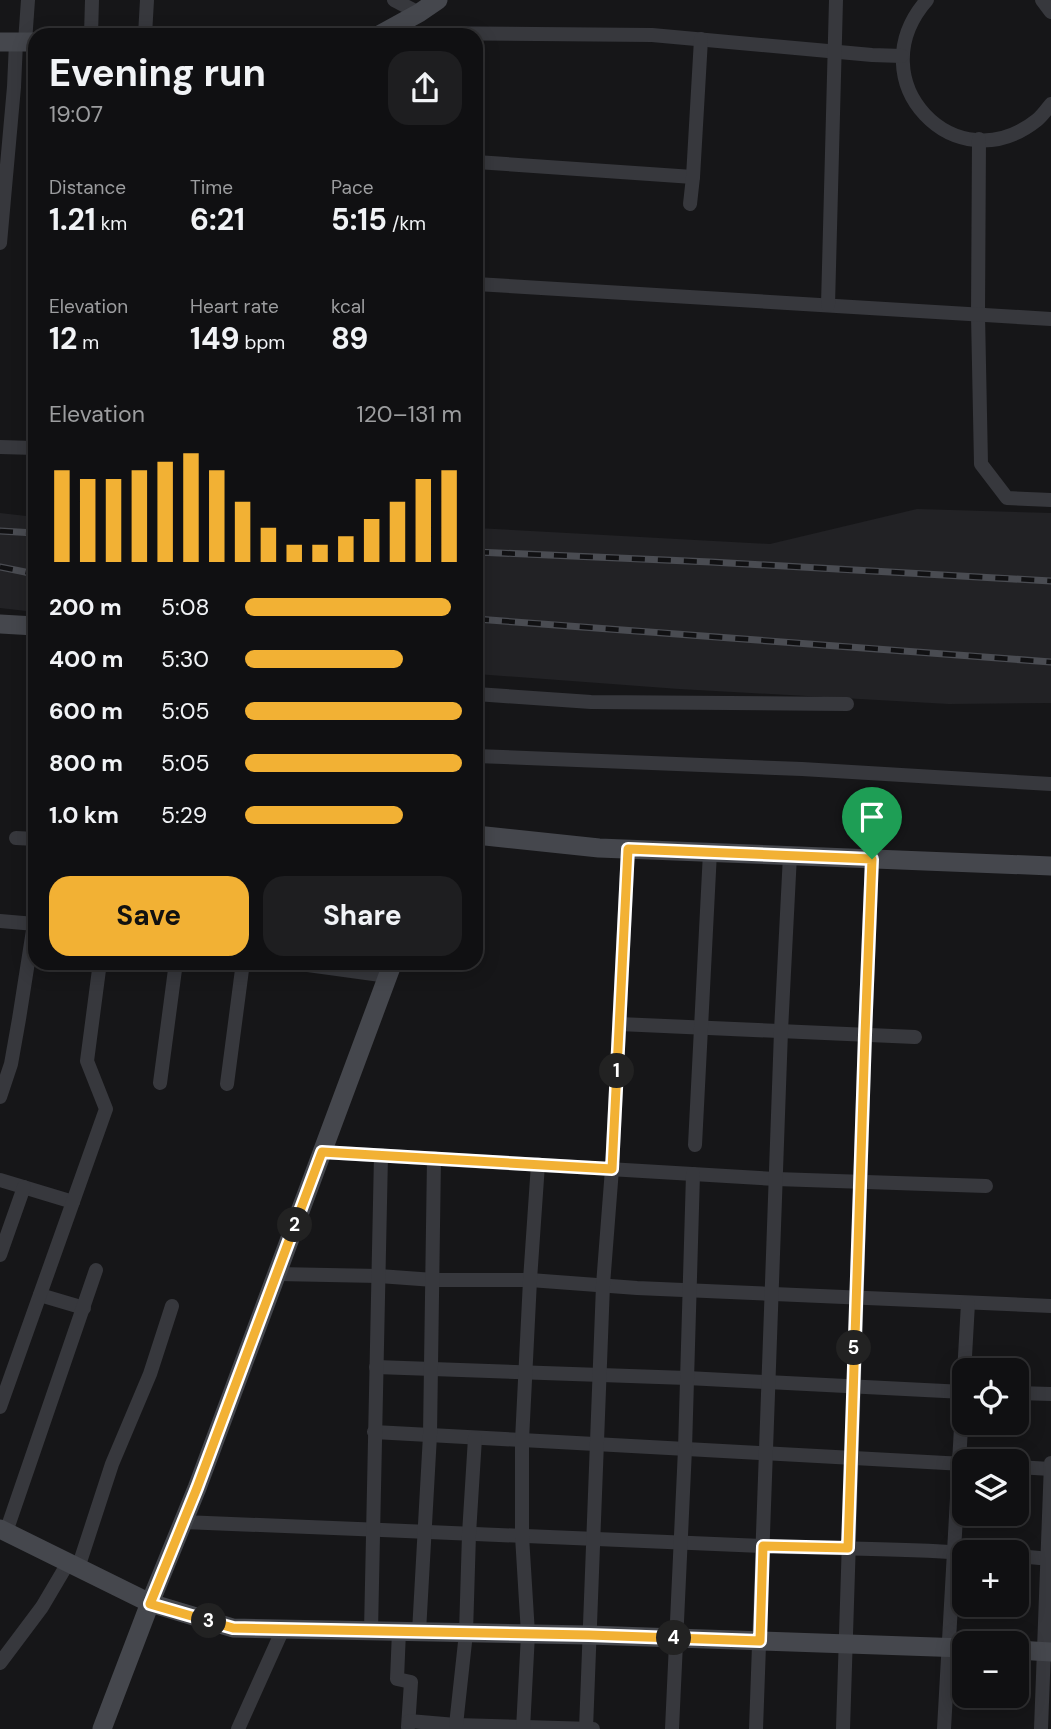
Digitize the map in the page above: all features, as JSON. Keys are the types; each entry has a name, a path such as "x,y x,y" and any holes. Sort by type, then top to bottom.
{"street":[{"path":"0,243 19,42 28,0"},
{"path":"91,28 92,0"},
{"path":"145,28 147,0"},
{"path":"394,0 419,13"},
{"path":"392,28 438,0"},
{"path":"828,306 836,0"},
{"path":"926,0 914,14 904,38 902,64 908,90 921,112 941,129 965,139 992,140 1017,133 1039,119 1051,104"},
{"path":"1042,0 1051,12"},
{"path":"483,34 652,35 902,57"},
{"path":"690,204 694,177 701,39"},
{"path":"979,139 981,464 1007,498 1051,500"},
{"path":"483,162 694,177"},
{"path":"483,284 1051,319"},
{"path":"0,447 28,448"},
{"path":"0,624 28,626"},
{"path":"483,694 591,702 847,704"},
{"path":"483,756 802,769 1051,784"},
{"path":"483,836 599,848 1051,866"},
{"path":"16,838 28,839"},
{"path":"586,1729 603,1285 612,1169 628,849"},
{"path":"695,1145 710,852"},
{"path":"756,1729 781,1031 790,855"},
{"path":"843,1729 872,859"},
{"path":"0,921 28,923"},
{"path":"0,1097 10,1064 28,959"},
{"path":"0,1407 106,1109 86,1061 99,970"},
{"path":"160,1083 175,970"},
{"path":"227,1084 242,970"},
{"path":"102,1729 183,1522 391,970"},
{"path":"619,1024 915,1037"},
{"path":"322,1152 776,1179 986,1185"},
{"path":"371,1630 381,1155"},
{"path":"419,1632 430,1435 435,1158"},
{"path":"523,1728 528,1634 522,1536 522,1440 538,1164"},
{"path":"672,1729 685,1449 693,1174"},
{"path":"0,1180 73,1202"},
{"path":"0,1255 24,1187"},
{"path":"96,1270 3,1530 150,1604 233,1628 589,1635 952,1648"},
{"path":"277,1274 434,1280 530,1280 1051,1306"},
{"path":"40,1295 83,1308"},
{"path":"966,1358 968,1303"},
{"path":"0,1663 73,1565 150,1374 172,1306"},
{"path":"376,1367 687,1378 952,1391"},
{"path":"1029,1394 1051,1394"},
{"path":"374,1432 952,1463"},
{"path":"456,1725 466,1633 475,1438"},
{"path":"1041,1729 1047,1651 1051,1463"},
{"path":"1029,1468 1051,1469"},
{"path":"183,1522 952,1552"},
{"path":"1029,1557 1049,1558"},
{"path":"238,1729 283,1629"},
{"path":"399,1631 397,1679 411,1682 409,1725 594,1729"},
{"path":"1029,1650 1047,1651"},
{"path":"944,1729 952,1679"}],"shaded area":[{"path":"917,509 1051,513 1051,703 949,704 483,675 483,528 770,544"},
{"path":"0,513 28,516 28,611 0,608"}],"railway":[{"path":"0,531 28,533"},
{"path":"483,552 1051,581"},
{"path":"0,567 28,573"},
{"path":"483,620 1051,662"}],"route":[{"path":"628,849 872,859 848,1548 763,1546 760,1641 233,1628 150,1604 197,1488 322,1152 612,1169 628,849"}]}
